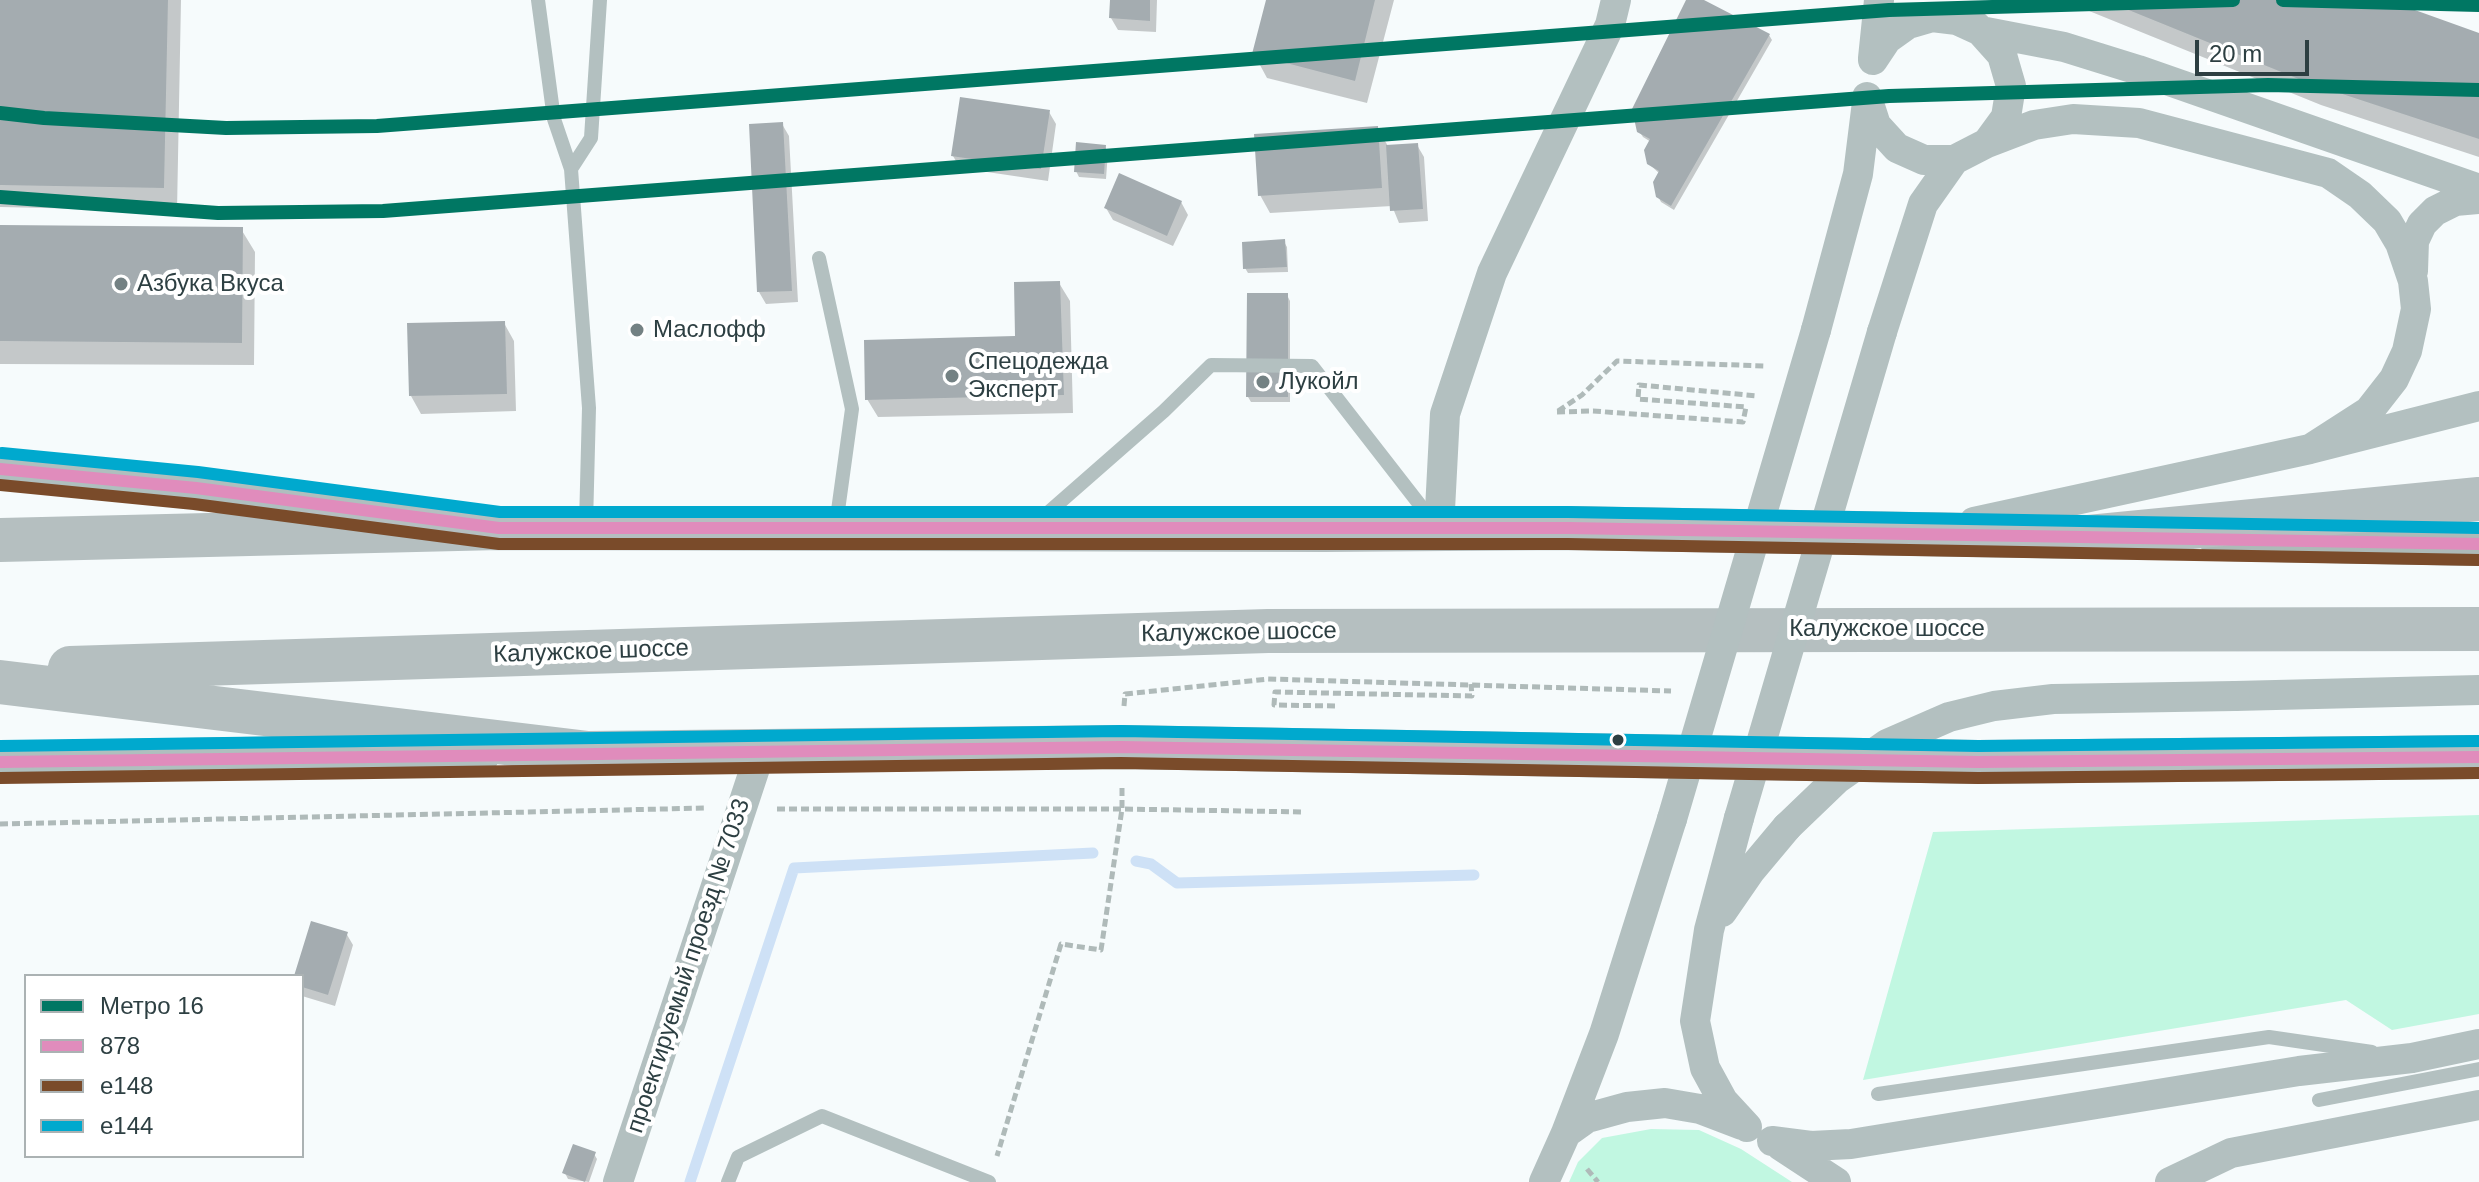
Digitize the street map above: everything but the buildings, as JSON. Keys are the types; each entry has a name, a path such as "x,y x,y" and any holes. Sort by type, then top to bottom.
{"highway":[{"path":"0,540 499,528 1568,528 2089,537 2479,499"},
{"name":"Калужское шоссе","path":"0,671 1268,631 2479,629"},
{"path":"0,682 588,753 1121,747 1978,762 2479,757"}],"main road":[{"path":"0,469 196,488 499,528"},
{"path":"2089,537 2479,544"},
{"path":"0,762 588,753"}],"street":[{"path":"1439,529 1445,414 1449,399 1492,273 1610,25 1616,0"},
{"path":"1544,1182 1604,1034 1672,819 1816,330 1858,174 1879,0"},
{"path":"1948,0 2002,55 2011,86 2006,117 1987,143"},
{"path":"1873,60 1887,39 1908,24 1932,17 1957,20 1981,31 2064,47 2138,70 2479,189"},
{"path":"1867,97 1876,125 1897,148 1924,160 1954,160 2034,125 2073,119 2139,123 2328,173 2360,195 2387,221 2400,243 2413,281"},
{"path":"1836,1182 1760,1134 1723,1101 1705,1068 1695,1021 1709,930 1739,818 1882,332 1923,204 1954,160"},
{"path":"2310,449 2369,411 2394,379 2407,351 2416,309 2414,241 2422,224 2435,211 2455,201 2479,199"},
{"path":"1920,534 2310,449 2479,406"},
{"path":"1709,930 1751,870 1787,827 1837,779 1887,744 1949,717 1994,706 2053,699 2479,690"},
{"name":"проектируемый проезд № 7033","path":"618,1182 761,750"},
{"path":"1566,1133 1587,1118 1627,1107 1665,1103 1700,1109 1760,1134 1811,1146 1851,1144 2299,1071 2412,1058 2479,1044"},
{"path":"2170,1182 2231,1153 2479,1105"}],"lane":[{"path":"538,0 554,119 571,169 589,408 586,528"},
{"path":"571,169 591,138 600,0"},
{"path":"819,258 852,409 836,529"},
{"path":"1030,529 1164,411 1211,365 1312,366 1439,529"},
{"path":"1878,1094 2269,1037 2412,1058"},
{"path":"2319,1100 2479,1069"},
{"path":"728,1182 738,1157 822,1116 989,1182"}],"path":[{"path":"1758,396 1639,385 1638,399 1746,407 1743,422 1593,411 1557,412 1582,395 1617,361 1766,366"},
{"path":"1337,706 1274,705 1275,692 1472,696 1471,684"},
{"path":"1486,685 1671,691"},
{"path":"0,824 742,809 1122,809 1101,950 1061,944 994,1167"}],"green space":[{"path":"2479,815 2479,1014 2392,1030 2346,1000 1863,1080 1933,832"},
{"path":"1651,1129 1699,1130 1741,1149 1792,1182 1569,1182 1578,1162 1602,1138"}],"waterway":[{"path":"690,1182 794,868 1093,853"},
{"path":"1136,861 1151,864 1177,883 1474,875"}],"metro line":[{"name":"16","path":"0,113 226,128 377,126 1889,10 2233,0"},
{"name":"16","path":"2283,0 2479,5"},
{"name":"16","path":"0,197 218,213 383,211 1889,96 2268,85 2479,90"}],"transit line":[{"name":"е144","path":"2,453 198,472 500,512 1568,512 2479,528"},
{"name":"878","path":"0,469 196,488 499,528 1568,528 2479,544"},
{"name":"е148","path":"0,485 194,504 499,544 1568,544 2479,560"},
{"name":"е144","path":"0,746 1121,731 1978,746 2479,741"},
{"name":"878","path":"0,762 1121,747 1978,762 2479,757"},
{"name":"е148","path":"0,778 1121,763 1978,778 2479,773"}],"place":[{"name":"Азбука Вкуса","path":"121,284"},
{"name":"Маслофф","path":"637,330"},
{"name":"Спецодежда Эксперт","path":"952,376"},
{"name":"Лукойл","path":"1263,382"}]}
